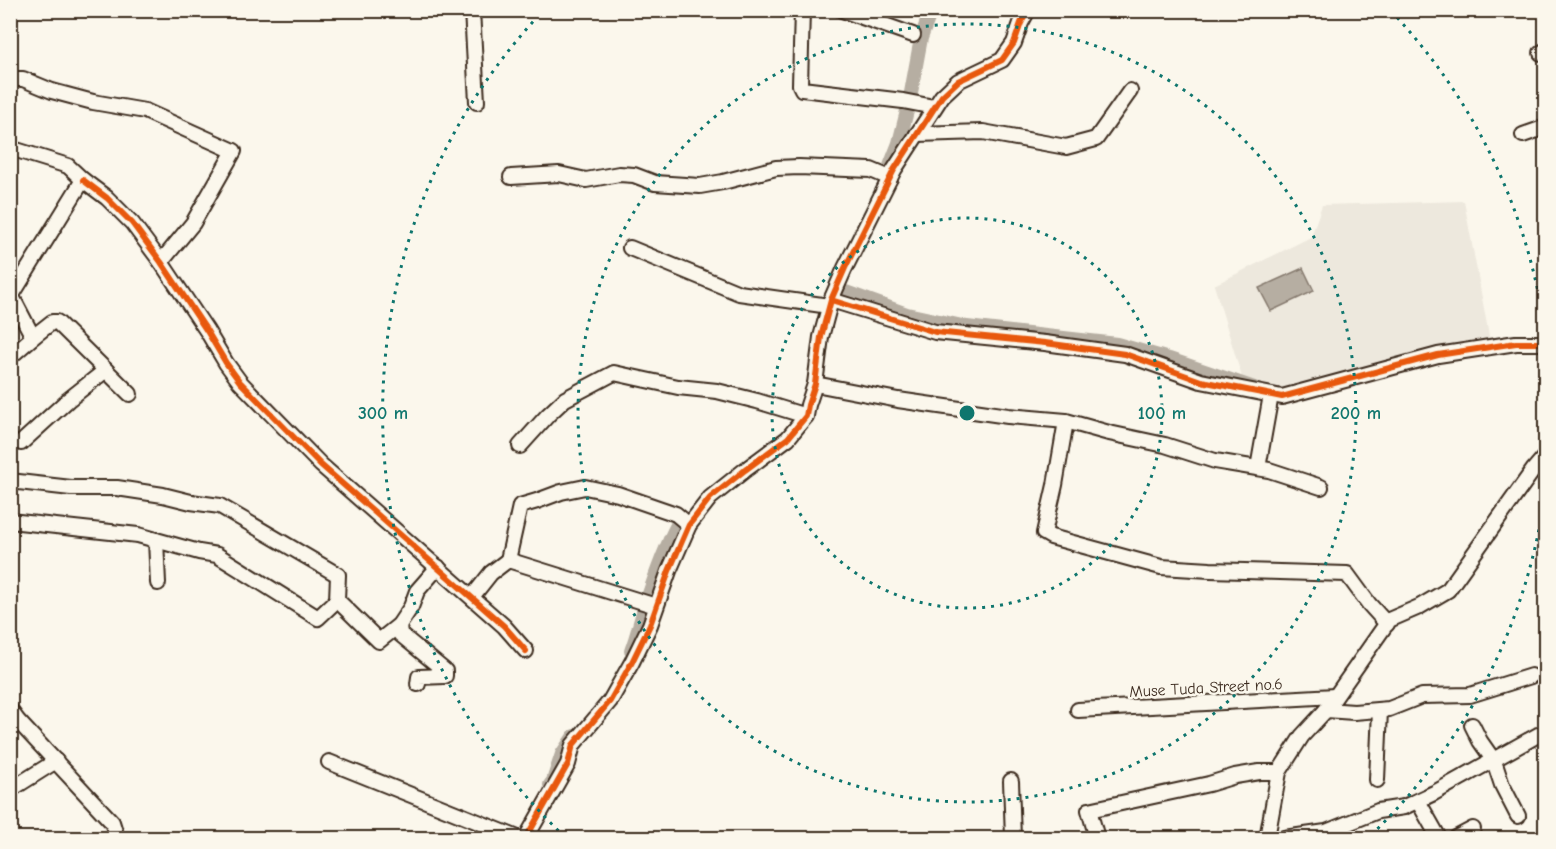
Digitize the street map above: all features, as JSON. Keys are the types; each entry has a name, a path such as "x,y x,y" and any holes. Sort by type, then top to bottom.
{"street":[{"path":"472,10 477,102"},
{"path":"802,10 800,84 802,89 934,106"},
{"path":"842,10 913,35"},
{"path":"526,838 568,764 573,745 610,701 632,662 650,625 650,604 688,525 710,498 788,438 806,416 815,384 821,337 830,303 890,178 916,134 934,106 958,81 1002,60 1014,43 1028,10"},
{"path":"10,79 22,79 52,91 93,102 145,111 234,152 193,223 161,262"},
{"path":"916,134 983,132 1066,147 1096,139 1130,91"},
{"path":"1523,135 1545,128"},
{"path":"10,148 68,166 107,198 132,223 161,262 240,382 321,465 504,626 526,651"},
{"path":"511,177 559,174 586,180 619,174 634,175 655,183 700,186 776,168 800,167 871,170 890,178"},
{"path":"33,338 11,294 83,180"},
{"path":"630,248 739,293 830,303 935,332 1125,354 1201,381 1282,397 1438,354 1516,343 1545,343"},
{"path":"10,357 52,322 57,322 130,394"},
{"path":"21,443 68,400 106,370"},
{"path":"520,446 565,399 614,373 678,387 717,391 806,416"},
{"path":"815,384 898,400 1008,416 1066,421 1165,445 1215,461 1269,470 1321,487"},
{"path":"1257,468 1271,395"},
{"path":"1066,421 1044,533 1051,537 1161,567 1347,574 1387,624"},
{"path":"1267,838 1279,772 1302,736 1326,710 1389,620 1419,607 1448,590 1545,455"},
{"path":"10,481 71,488 117,488 220,506 338,575 337,600 318,618 217,555 138,535 10,522"},
{"path":"472,597 491,573 508,560 520,506 561,492 585,487 618,494 676,514 688,525"},
{"path":"156,540 158,583"},
{"path":"508,560 650,604"},
{"path":"337,600 379,641 399,625 411,607 417,591 438,567"},
{"path":"399,625 400,634 445,671 445,676 419,678 418,684"},
{"path":"1326,710 1354,712 1389,709 1422,696 1470,695 1531,676"},
{"name":"Muse Tuda Street no.6","path":"1078,710 1335,696"},
{"path":"1377,780 1380,710"},
{"path":"13,718 112,822 117,838"},
{"path":"1472,725 1494,761 1502,785 1518,816"},
{"path":"1284,838 1326,832 1378,811 1404,807 1545,733"},
{"path":"10,790 56,761"},
{"path":"329,762 518,838"},
{"path":"1097,838 1089,810 1209,784 1235,776 1259,772 1279,772"},
{"path":"1011,781 1013,838"},
{"path":"1418,801 1438,838"},
{"path":"1456,838 1473,829"}],"shaded area":[{"path":"1464,201 1490,341 1277,394 1244,384 1214,285 1311,237 1322,205"},
{"path":"1303,268 1314,291 1271,311 1259,288"}],"waterway":[{"path":"910,98 921,38 930,10"},
{"path":"888,171 899,143 908,107"},
{"path":"846,292 907,314 967,327 1117,344 1254,388"},
{"path":"631,651 656,574 678,523"},
{"path":"550,785 562,754 574,736"}],"cycle path":[{"path":"526,838 568,764 573,745 610,701 632,662 650,625 669,571 689,525 710,498 788,438 806,416 815,384 821,337 831,300 894,170 942,96 958,81 1002,60 1014,43 1028,10"},
{"path":"83,180 107,198 132,223 161,262 240,382 321,465 504,626 526,651"},
{"path":"831,300 935,332 1125,354 1201,381 1282,397 1438,355 1516,343 1546,343"}]}
